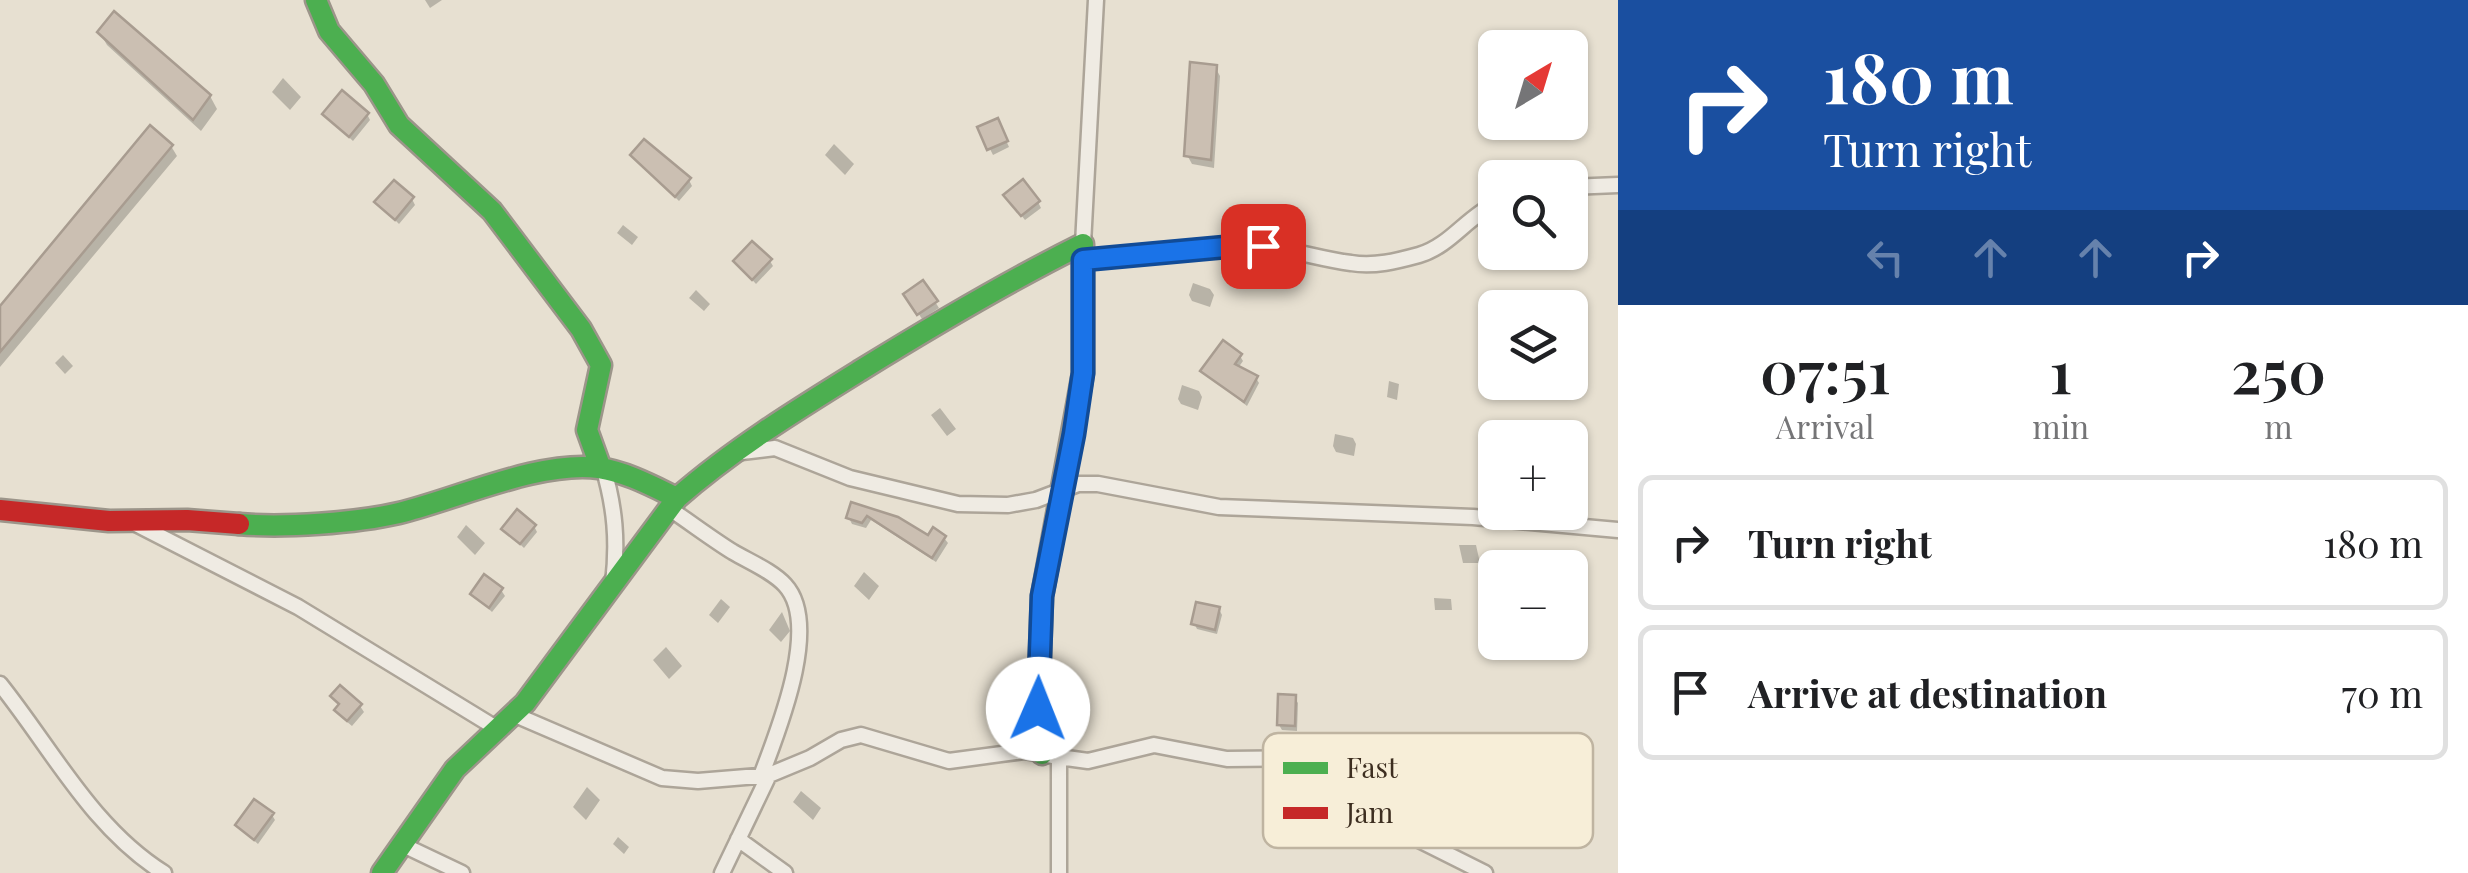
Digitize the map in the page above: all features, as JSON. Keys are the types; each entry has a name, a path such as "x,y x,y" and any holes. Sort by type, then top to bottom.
{"street":[{"path":"316,0 329,30 374,84 399,125 492,211 582,329 601,366 587,430 616,513 612,589"},
{"path":"1059,873 1050,755 1038,709 1042,596 1083,373 1083,252 1096,0"},
{"path":"1588,187 1618,186"},
{"path":"382,873 456,769 505,721 612,589 674,503 732,454 807,403 998,287 1083,252 1236,246 1301,250 1350,263 1380,264 1425,253 1450,240 1478,214"},
{"path":"732,454 774,448 850,478 958,504 1008,505 1036,500 1064,488 1098,484 1219,507 1473,517 1618,530"},
{"path":"0,510 134,523 187,520 272,527 395,514 542,472 602,467 674,503 786,585 794,600 798,657 786,710 765,775 722,873"},
{"path":"134,523 298,607 505,721 662,778 698,781 765,775 810,758 842,740 862,735 949,760 1024,751 1088,760 1154,745 1227,759 1263,759"},
{"path":"0,684 77,789 124,845 164,873"},
{"path":"738,840 785,873"},
{"path":"403,845 462,873"},
{"path":"1436,848 1485,873"}],"building":[{"path":"114,11 211,95 193,120 97,32"},
{"path":"1190,62 1217,65 1211,160 1184,156"},
{"path":"342,90 369,113 349,137 322,114"},
{"path":"998,118 1008,141 987,150 977,127"},
{"path":"150,125 173,145 0,352 0,306"},
{"path":"644,139 691,178 675,197 630,155"},
{"path":"1023,179 1040,201 1021,216 1003,195"},
{"path":"394,180 414,197 395,220 374,202"},
{"path":"752,241 772,259 752,280 733,261"},
{"path":"923,280 938,301 917,315 903,294"},
{"path":"1223,340 1242,354 1235,364 1258,376 1244,402 1200,371"},
{"path":"851,502 898,517 928,535 933,527 946,536 932,558 867,516 862,523 846,518"},
{"path":"517,509 536,525 520,544 501,529"},
{"path":"484,574 503,588 489,608 470,594"},
{"path":"1196,602 1220,607 1215,630 1191,624"},
{"path":"340,685 362,704 347,721 334,710 339,704 330,696"},
{"path":"1278,694 1296,695 1295,726 1277,725"},
{"path":"254,799 274,813 254,840 235,825"}],"traffic: fast":[{"path":"316,0 329,31 374,84 399,125 492,211 581,329 601,365 587,430 600,466"},
{"path":"677,498 743,446 837,385 970,304 1083,244 1083,373 1042,596 1038,709 1042,754"},
{"path":"239,524 298,525 382,517 525,475 576,467 619,473 677,498 525,703 455,769 382,873"}],"traffic: jam":[{"path":"0,510 109,521 239,524"}],"route":[{"path":"1038,709 1042,596 1083,373 1083,260 1263,246"}]}
